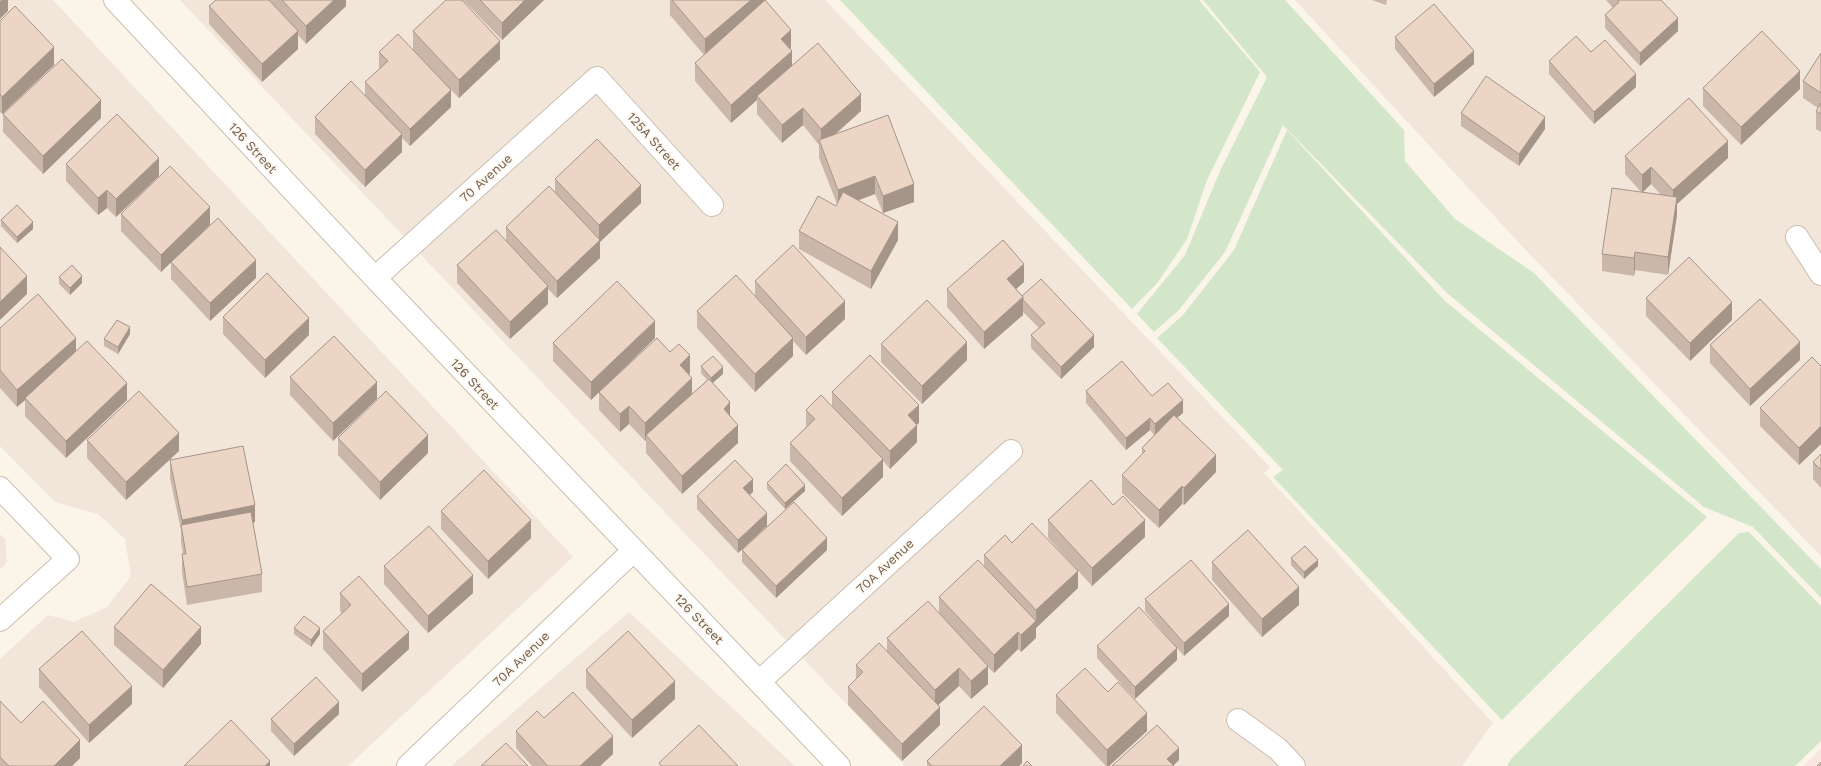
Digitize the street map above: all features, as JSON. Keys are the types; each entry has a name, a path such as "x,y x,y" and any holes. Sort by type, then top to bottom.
{"street":[{"name":"126 Street","path":"124,3 374,278 839,766"},
{"name":"70 Avenue","path":"374,278 597,78"},
{"name":"125A Street","path":"597,78 712,205"},
{"path":"1798,237 1821,274"},
{"name":"70A Avenue","path":"759,682 1011,450"},
{"path":"0,488 68,558 0,620"},
{"name":"70A Avenue","path":"408,766 633,551"},
{"path":"1238,720 1278,749 1294,766"}],"shaded area":[{"path":"0,0 53,0 573,557 348,766 0,766 0,659 48,615 74,622 107,607 131,576 125,539 98,514 55,502 0,446"},
{"path":"180,0 825,0 1270,467 1264,473 1493,723 1462,766 905,766"},
{"path":"1295,0 1821,0 1821,556 1521,245"},
{"path":"0,534 5,539 7,562 0,569"},
{"path":"629,612 795,766 451,766"},
{"path":"1821,749 1821,766 1803,766"}],"green space":[{"path":"840,0 1199,0 1260,72 1207,180 1187,239 1158,282 1132,309"},
{"path":"1203,0 1285,0 1404,130 1405,161 1455,219 1534,273 1821,569 1821,598 1753,527 1704,507 1447,293 1283,125 1225,252 1179,310 1154,332 1137,314 1185,255 1220,171 1267,77"},
{"path":"1287,130 1445,301 1707,517 1502,720 1273,477 1283,470 1157,338 1183,315 1234,250"},
{"path":"1749,532 1821,606 1821,741 1795,766 1507,766 1511,759 1739,533"}],"building":[{"path":"216,0 269,0 298,31 262,64 209,6"},
{"path":"282,0 334,0 306,26"},
{"path":"446,0 462,0 500,41 459,80 413,31"},
{"path":"480,0 525,0 502,23"},
{"path":"672,0 751,0 705,39"},
{"path":"765,0 791,30 781,39 792,51 731,105 695,63"},
{"path":"1618,0 1661,0 1678,18 1640,53 1605,15 1619,2"},
{"path":"1434,4 1474,51 1434,84 1395,37"},
{"path":"15,6 54,47 2,97 0,94 0,21"},
{"path":"1762,31 1800,71 1741,127 1703,88"},
{"path":"398,34 451,90 410,129 365,82 388,61 379,52"},
{"path":"1576,36 1591,52 1605,40 1636,74 1594,112 1549,61"},
{"path":"818,43 861,94 821,129 803,108 782,125 757,96"},
{"path":"1821,53 1821,93 1803,81"},
{"path":"62,59 101,100 43,156 3,114"},
{"path":"1486,76 1545,117 1519,154 1461,113"},
{"path":"351,81 402,134 365,170 315,117"},
{"path":"1689,98 1728,141 1673,190 1651,167 1642,175 1625,156"},
{"path":"1821,103 1821,114 1816,111"},
{"path":"117,114 159,158 116,199 107,190 98,198 66,164"},
{"path":"888,115 914,184 883,196 875,176 838,190 819,140"},
{"path":"597,139 641,185 599,225 555,179"},
{"path":"170,166 210,207 161,255 121,214"},
{"path":"549,186 600,240 557,281 506,227"},
{"path":"1612,188 1677,197 1668,257 1635,252 1634,258 1602,254"},
{"path":"843,192 898,222 871,271 799,231 818,196 836,206"},
{"path":"17,205 33,222 17,237 1,220"},
{"path":"218,218 256,260 210,303 171,262"},
{"path":"496,230 548,286 510,322 457,265"},
{"path":"1003,240 1024,264 1007,279 1023,297 984,332 947,289"},
{"path":"793,245 845,301 806,337 755,281"},
{"path":"0,247 27,276 0,302"},
{"path":"1689,257 1732,302 1690,343 1646,298"},
{"path":"72,265 82,276 70,288 59,277"},
{"path":"267,273 309,318 265,360 223,317"},
{"path":"736,275 793,338 755,374 697,311"},
{"path":"1041,279 1094,335 1061,367 1031,335 1045,323 1023,300 1022,296"},
{"path":"617,281 655,321 591,382 553,343"},
{"path":"38,294 76,338 17,390 0,370 0,328"},
{"path":"1760,299 1800,342 1750,389 1710,345"},
{"path":"927,300 967,342 922,386 881,344"},
{"path":"117,320 130,327 118,347 104,339"},
{"path":"334,336 377,382 333,423 290,377"},
{"path":"657,338 670,352 679,344 690,355 680,365 692,378 645,423 629,406 620,414 599,392"},
{"path":"87,341 127,383 66,441 25,398"},
{"path":"870,355 919,405 908,415 917,425 890,451 832,392"},
{"path":"713,356 723,367 711,378 701,366"},
{"path":"1812,357 1821,366 1821,426 1799,448 1760,408"},
{"path":"1122,361 1152,396 1168,383 1183,400 1155,424 1150,418 1126,438 1086,391"},
{"path":"709,379 730,402 724,409 738,425 682,476 646,435"},
{"path":"139,391 179,433 126,482 87,440"},
{"path":"386,391 428,435 380,482 338,438"},
{"path":"821,395 883,459 842,498 790,443 815,419 806,410"},
{"path":"1174,415 1216,455 1184,488 1182,486 1159,510 1122,475 1145,451 1142,448"},
{"path":"243,446 255,505 182,520 170,460"},
{"path":"1821,454 1821,470 1813,462"},
{"path":"735,460 753,479 743,488 767,513 738,540 697,496"},
{"path":"786,464 805,485 785,503 767,483"},
{"path":"484,470 531,520 488,561 441,511"},
{"path":"1091,480 1113,505 1123,496 1145,520 1092,568 1048,520"},
{"path":"794,502 827,538 776,586 742,550"},
{"path":"251,512 262,574 187,587 182,554 186,554 181,525"},
{"path":"1032,523 1078,571 1036,610 984,555 1005,535 1012,543"},
{"path":"429,526 473,575 428,616 384,566"},
{"path":"1248,530 1299,587 1262,619 1212,562"},
{"path":"1305,546 1318,560 1304,572 1291,558"},
{"path":"978,560 1036,621 1021,635 1018,632 994,655 939,597"},
{"path":"1191,560 1229,604 1184,643 1145,599"},
{"path":"359,576 409,632 362,674 323,631 351,605 340,593"},
{"path":"151,584 201,627 163,670 114,627"},
{"path":"928,601 988,666 971,681 959,668 935,690 887,638"},
{"path":"1139,607 1177,648 1135,687 1097,646"},
{"path":"304,616 320,628 311,640 294,628"},
{"path":"82,631 132,686 89,725 39,669"},
{"path":"628,631 675,681 632,720 586,670"},
{"path":"879,643 940,707 902,744 848,687 863,672 856,665"},
{"path":"1085,668 1108,692 1118,682 1147,713 1107,750 1056,695"},
{"path":"316,677 339,702 294,744 271,719"},
{"path":"573,692 613,736 580,766 548,766 516,731 537,711 544,718"},
{"path":"0,701 21,723 43,701 80,740 54,766 9,766 0,757"},
{"path":"984,706 1022,745 1000,766 932,766 927,761"},
{"path":"231,720 270,761 265,766 184,766"},
{"path":"699,725 738,766 661,766 659,763"},
{"path":"1157,725 1179,748 1167,759 1174,766 1112,766"},
{"path":"506,743 528,766 481,766"},
{"path":"1027,761 1032,766 1023,766"}]}
